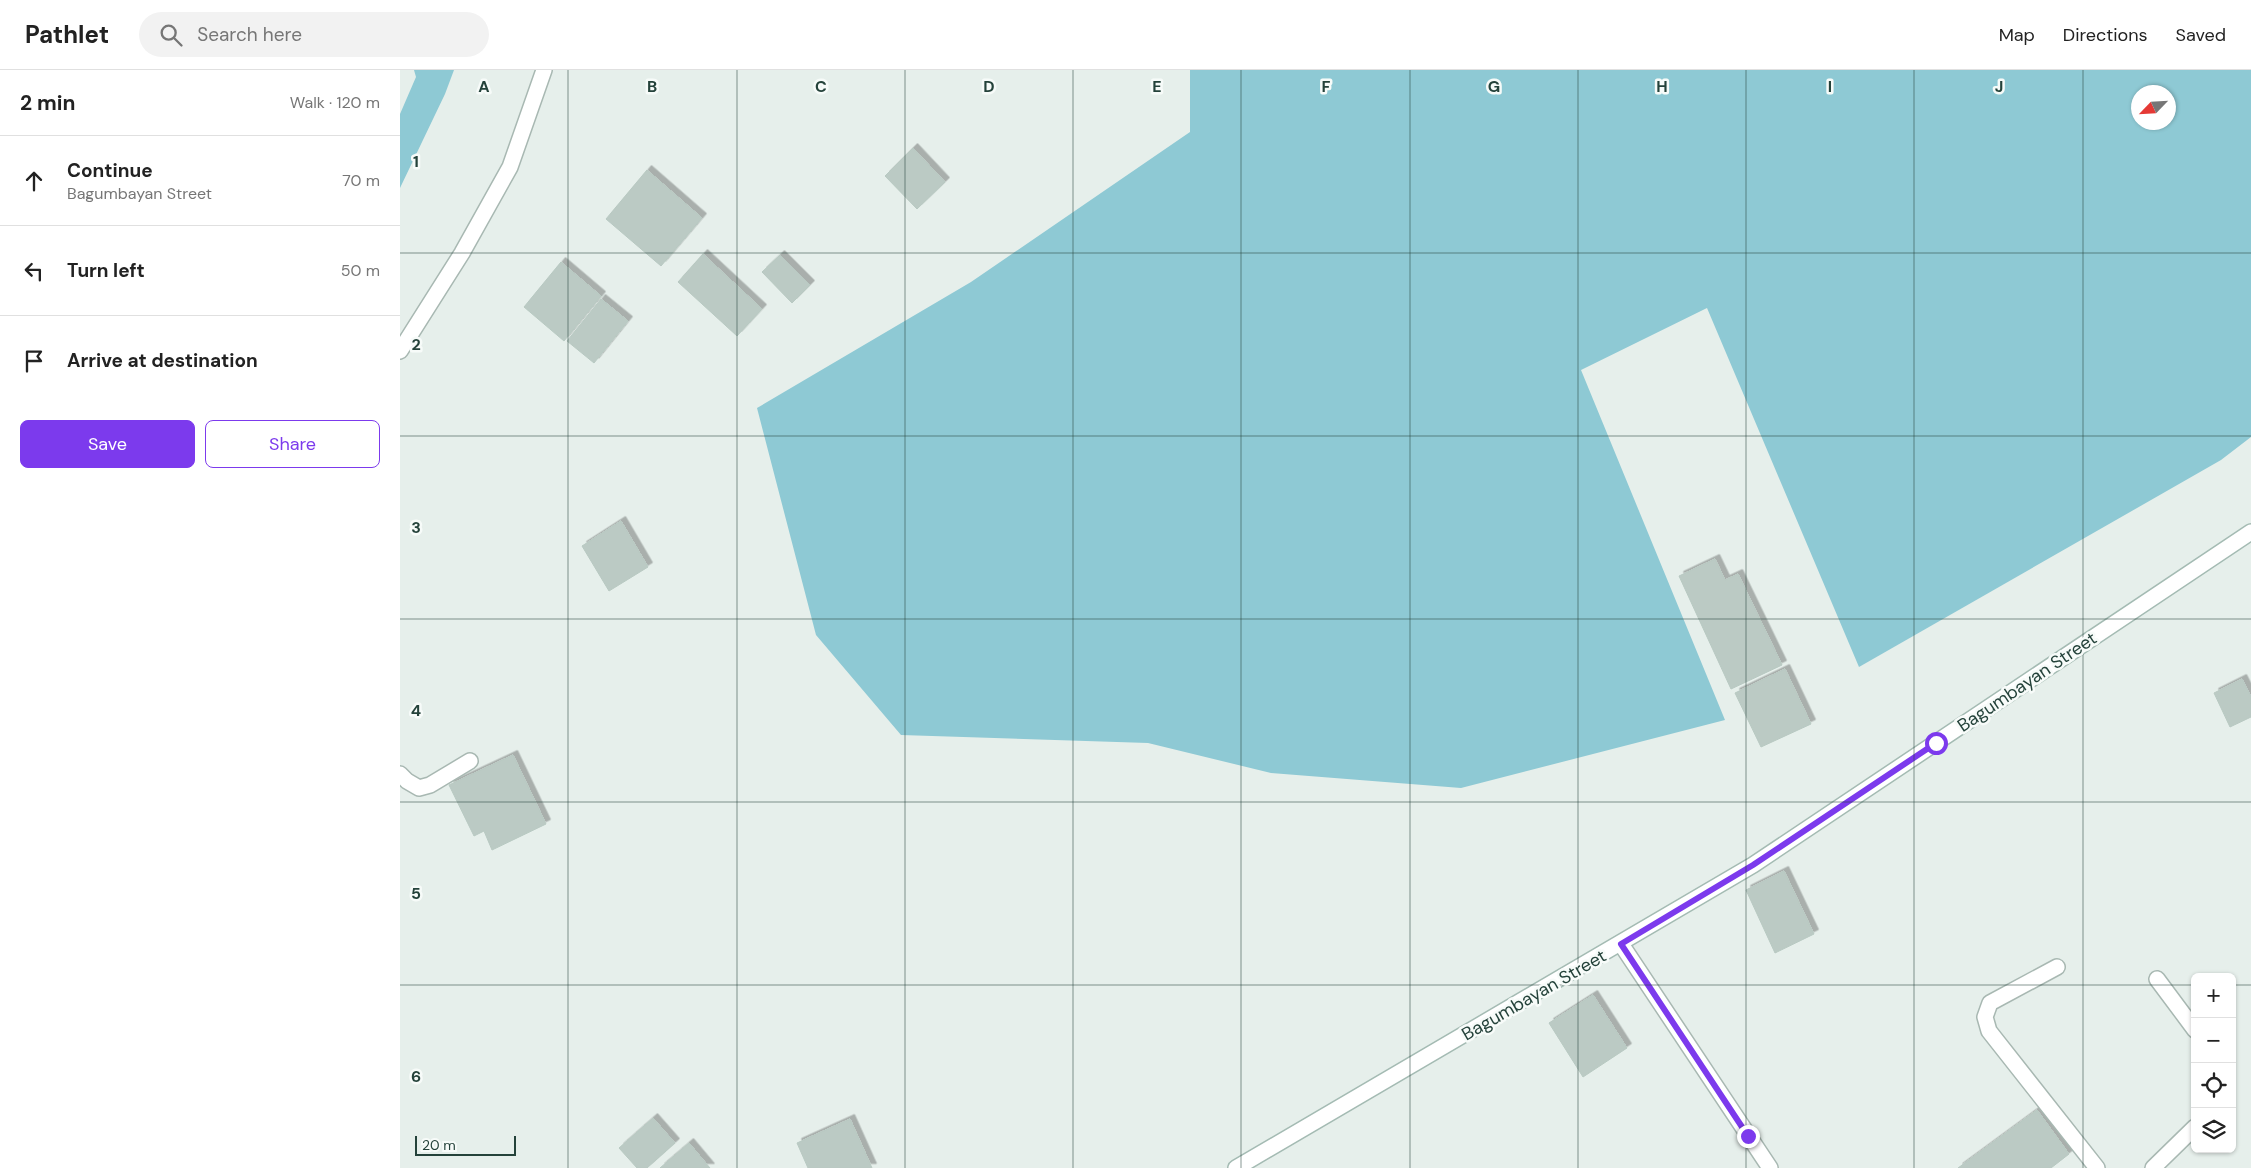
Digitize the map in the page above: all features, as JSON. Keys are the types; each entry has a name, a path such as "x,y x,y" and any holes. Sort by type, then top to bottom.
{"main road":[{"path":"400,351 462,253 510,167 544,70"},
{"name":"Bagumbayan Street","path":"1236,1168 1753,865 2251,532"},
{"path":"400,774 406,781 419,788 430,785 470,761"},
{"path":"1621,944 1770,1168"},
{"path":"2057,967 1990,1003 1985,1017 1989,1031 2097,1168"},
{"path":"2157,980 2191,1025"},
{"path":"2153,1168 2191,1131"}],"water":[{"path":"414,70 454,70 445,94 400,188 400,114 416,77"},
{"path":"1190,70 2251,70 2251,437 2221,460 1859,667 1707,308 1581,370 1725,720 1461,788 1271,773 1148,743 901,735 816,635 757,408 971,282 1190,132"}],"building":[{"path":"913,148 945,182 917,209 885,176"},
{"path":"647,170 702,218 661,266 606,219"},
{"path":"703,254 762,309 737,336 678,282"},
{"path":"780,255 810,285 792,303 762,272"},
{"path":"561,262 601,296 564,341 524,307"},
{"path":"601,299 628,321 594,363 567,341"},
{"path":"621,521 648,567 609,591 582,546"},
{"path":"1715,559 1725,580 1738,574 1782,665 1731,689 1679,576"},
{"path":"1785,669 1811,724 1761,747 1735,693"},
{"path":"2242,679 2251,697 2251,717 2230,727 2214,693"},
{"path":"513,755 546,824 492,850 484,831 474,836 449,785"},
{"path":"1784,871 1814,934 1775,953 1746,890"},
{"path":"1593,995 1627,1048 1583,1077 1549,1023"},
{"path":"2037,1110 2069,1154 2051,1168 1958,1168"},
{"path":"653,1118 675,1143 647,1168 637,1168 619,1148"},
{"path":"850,1119 872,1168 808,1168 797,1143"},
{"path":"689,1143 710,1168 660,1168"}],"route":[{"path":"1748,1136 1621,944 1753,865 1936,743"}]}
